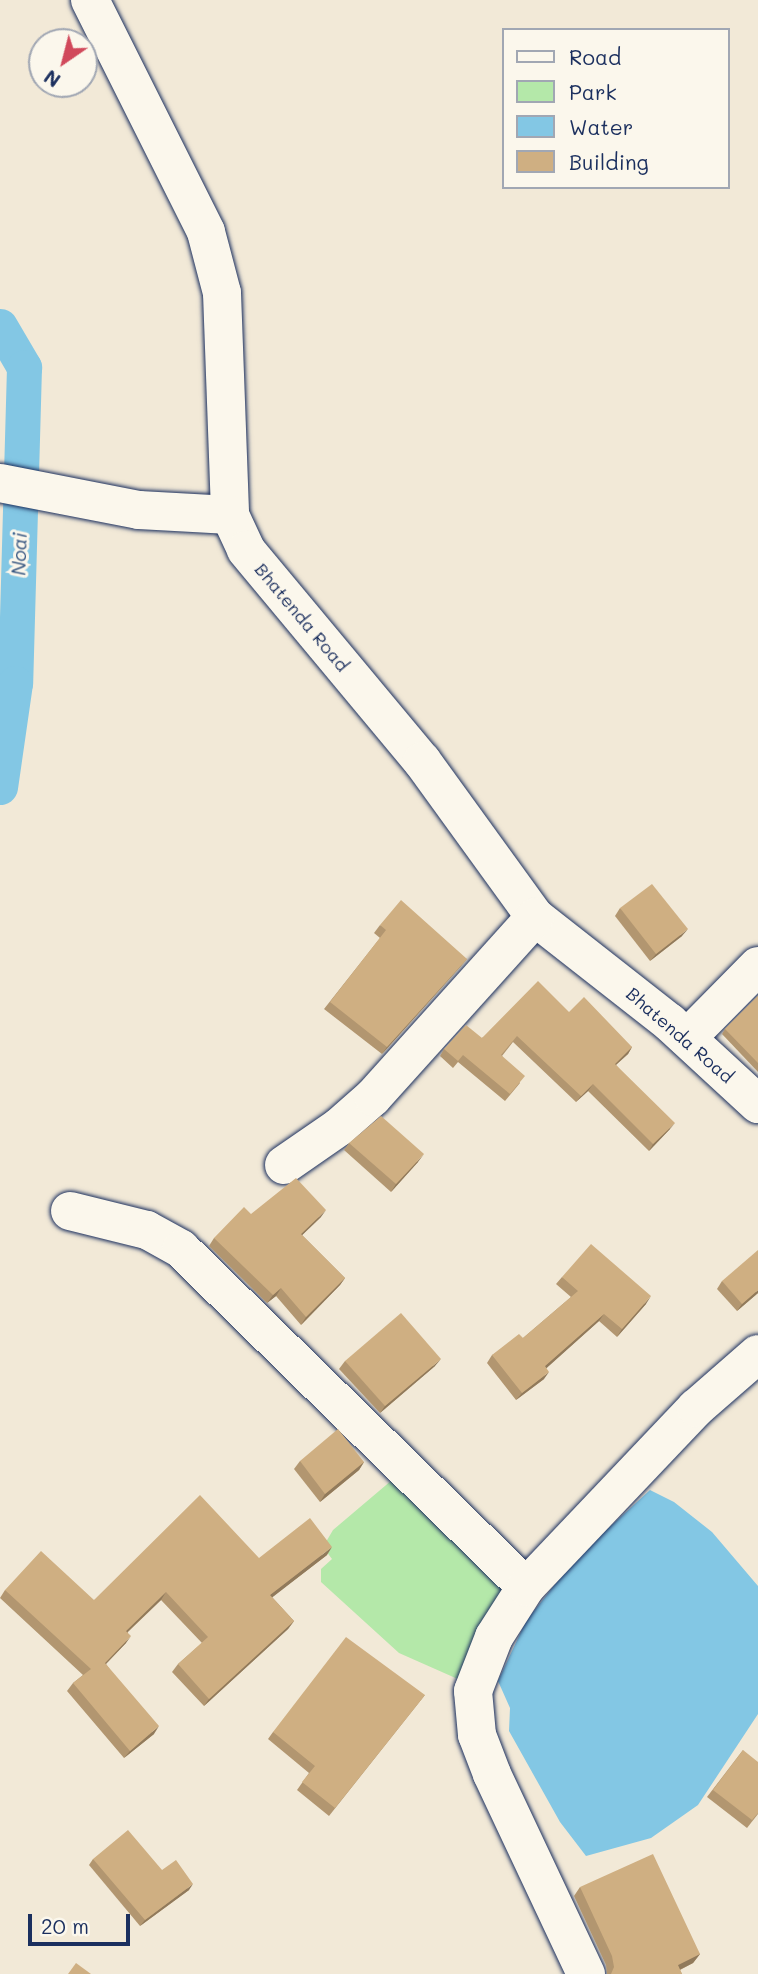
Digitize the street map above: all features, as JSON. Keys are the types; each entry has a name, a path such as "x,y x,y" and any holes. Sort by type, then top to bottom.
{"street":[{"name":"Bhatenda Road","path":"90,0 206,232 222,293 230,515 246,550 422,761 535,917 687,1038 758,1104"},
{"path":"0,483 139,510 230,515"},
{"path":"284,1166 339,1127 373,1097 535,917"},
{"path":"687,1038 758,966"},
{"path":"70,1211 148,1230 181,1249 526,1587"},
{"path":"586,1974 492,1774 472,1713 473,1690 494,1637 526,1587 696,1408 758,1354"}],"green space":[{"path":"392,1480 510,1592 460,1680 399,1653 321,1582 321,1569 332,1559 323,1547 333,1530"}],"water":[{"path":"650,1490 674,1502 712,1532 758,1586 758,1714 698,1805 651,1838 586,1856 560,1822 509,1731 510,1708 498,1681 526,1621 576,1558"}],"building":[{"path":"652,884 688,929 656,954 620,908"},
{"path":"401,900 467,959 387,1047 330,1002 386,930 380,925"},
{"path":"538,981 569,1012 584,997 632,1047 615,1064 675,1123 653,1144 593,1084 581,1096 517,1036 501,1055 525,1076 510,1094 463,1055 458,1061 444,1049 466,1025 482,1038"},
{"path":"758,996 758,1063 725,1029"},
{"path":"381,1116 424,1154 396,1184 349,1143"},
{"path":"296,1178 326,1210 301,1234 345,1278 306,1317 281,1288 273,1295 214,1238 244,1207 251,1214"},
{"path":"591,1244 651,1296 622,1329 604,1314 545,1366 549,1372 522,1393 492,1355 519,1334 523,1338 578,1291 562,1277"},
{"path":"758,1250 758,1290 742,1304 722,1281"},
{"path":"401,1313 441,1359 385,1406 345,1361"},
{"path":"338,1429 364,1462 325,1494 300,1461"},
{"path":"200,1495 259,1558 310,1518 332,1547 270,1595 294,1621 209,1699 178,1664 208,1637 166,1592 126,1631 131,1636 105,1663 159,1726 130,1751 73,1683 91,1669 5,1590 41,1551 94,1600"},
{"path":"346,1637 425,1695 335,1808 302,1782 315,1766 273,1732"},
{"path":"743,1750 758,1762 758,1813 752,1820 713,1790"},
{"path":"128,1830 162,1870 176,1860 193,1884 145,1920 93,1859"},
{"path":"653,1854 700,1954 678,1965 682,1974 611,1974 614,1967 612,1956 580,1887"},
{"path":"76,1963 91,1974 68,1974"}],"waterway":[{"name":"Noai","path":"0,326 24,367 15,683 0,787"}]}
